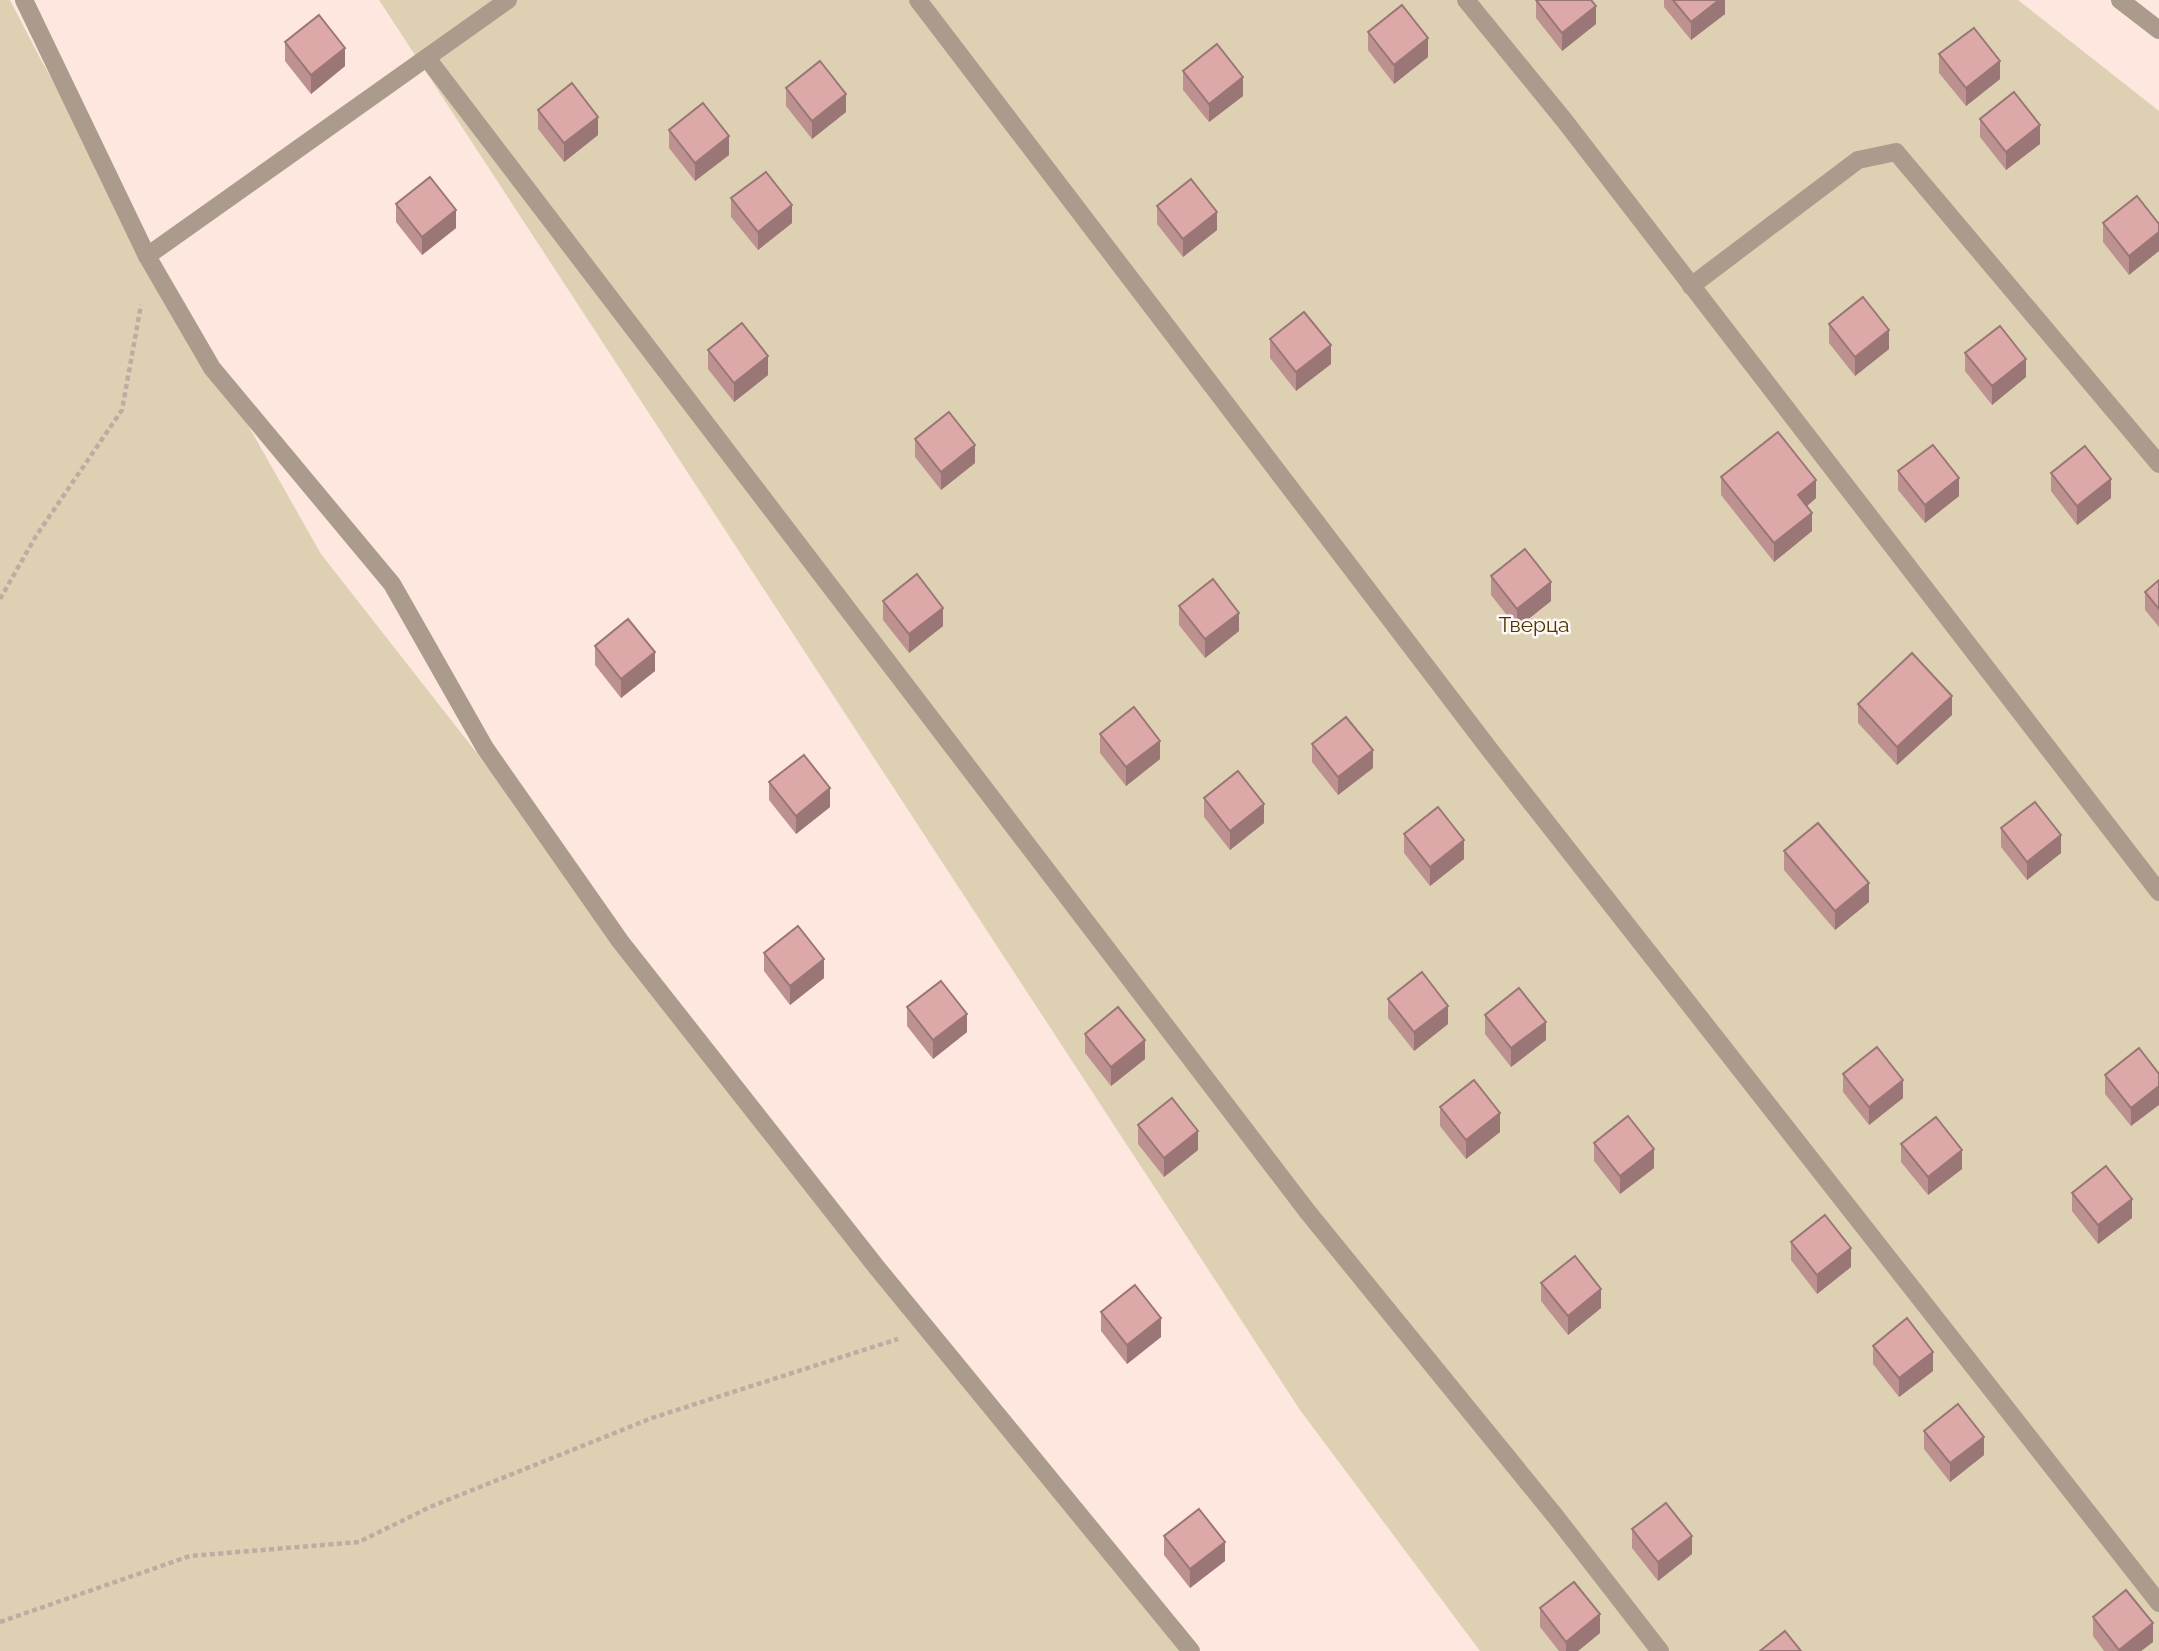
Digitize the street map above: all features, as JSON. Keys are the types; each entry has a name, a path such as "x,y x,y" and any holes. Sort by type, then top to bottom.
{"street":[{"path":"24,0 148,256 212,368 392,584 485,748 620,941 878,1269 1191,1651"},
{"path":"148,256 508,0"},
{"path":"918,0 1493,754 2159,1602"},
{"path":"1466,0 1564,120 2159,892"},
{"path":"2120,0 2159,30"},
{"path":"427,58 1307,1211 1556,1517 1660,1651"},
{"path":"1691,286 1857,160 1896,152 2159,464"}],"path":[{"path":"0,599 36,536 122,410 140,317 148,256"},
{"path":"0,1622 190,1556 359,1542 430,1507 652,1418 929,1329"}],"green space":[{"path":"0,0 10,0 40,58 321,554 1180,1651 0,1651"},
{"name":"Тверца","path":"379,0 2018,0 2159,111 2159,1651 1480,1651 1300,1410"}],"building":[{"path":"1536,0 1591,0 1596,6 1562,33"},
{"path":"1673,0 1719,0 1691,22"},
{"path":"1402,5 1428,38 1394,65 1368,32"},
{"path":"319,15 345,48 311,75 285,42"},
{"path":"1974,28 2000,61 1966,88 1939,54"},
{"path":"1217,44 1243,77 1209,104 1183,71"},
{"path":"820,61 846,94 812,121 786,88"},
{"path":"572,83 598,117 564,143 538,110"},
{"path":"2014,92 2040,125 2006,152 1980,119"},
{"path":"703,103 729,136 695,163 669,130"},
{"path":"766,172 792,205 758,232 731,198"},
{"path":"430,177 456,210 422,237 396,204"},
{"path":"1191,179 1217,212 1183,239 1157,206"},
{"path":"2137,196 2159,224 2159,232 2129,256 2103,223"},
{"path":"1863,297 1889,330 1855,357 1829,324"},
{"path":"1304,312 1331,345 1296,372 1270,339"},
{"path":"742,323 768,356 734,383 708,350"},
{"path":"2000,326 2026,359 1992,386 1965,353"},
{"path":"949,412 975,445 941,472 915,439"},
{"path":"1778,432 1816,480 1798,495 1812,513 1774,543 1721,477"},
{"path":"1933,445 1959,478 1925,505 1898,471"},
{"path":"2085,446 2111,479 2077,506 2051,473"},
{"path":"1525,549 1551,582 1517,609 1491,576"},
{"path":"917,574 943,608 909,634 883,601"},
{"path":"1213,579 1239,613 1205,639 1179,606"},
{"path":"2159,580 2159,609 2145,592"},
{"path":"628,619 655,652 621,679 595,646"},
{"path":"1912,653 1952,696 1897,747 1858,704"},
{"path":"1134,707 1160,741 1126,767 1100,734"},
{"path":"1346,717 1373,750 1338,777 1312,744"},
{"path":"804,755 830,788 796,816 769,782"},
{"path":"1238,771 1264,804 1230,831 1204,798"},
{"path":"2035,802 2061,835 2027,862 2001,828"},
{"path":"1438,807 1464,840 1430,867 1404,834"},
{"path":"1818,823 1869,883 1835,911 1784,851"},
{"path":"798,926 824,959 790,986 764,953"},
{"path":"1422,972 1448,1006 1414,1032 1388,999"},
{"path":"941,981 967,1014 933,1040 907,1007"},
{"path":"1519,988 1546,1022 1511,1048 1485,1015"},
{"path":"1118,1007 1145,1040 1111,1067 1085,1034"},
{"path":"1877,1047 1903,1080 1869,1107 1843,1074"},
{"path":"2139,1048 2159,1074 2159,1086 2131,1108 2105,1075"},
{"path":"1474,1080 1500,1113 1466,1140 1440,1107"},
{"path":"1172,1098 1198,1131 1164,1158 1138,1125"},
{"path":"1628,1116 1654,1149 1620,1176 1594,1143"},
{"path":"1936,1117 1962,1150 1928,1177 1901,1144"},
{"path":"2106,1166 2132,1199 2098,1225 2072,1193"},
{"path":"1825,1215 1851,1248 1817,1275 1791,1242"},
{"path":"1575,1256 1601,1289 1568,1316 1541,1283"},
{"path":"1135,1285 1161,1318 1127,1345 1101,1312"},
{"path":"1907,1318 1933,1352 1899,1378 1873,1346"},
{"path":"1958,1404 1984,1437 1950,1463 1924,1431"},
{"path":"1666,1503 1692,1536 1658,1562 1632,1529"},
{"path":"1199,1509 1225,1542 1190,1569 1164,1536"},
{"path":"1574,1582 1600,1614 1566,1642 1540,1608"},
{"path":"2126,1590 2153,1623 2119,1650 2093,1617"},
{"path":"1785,1631 1801,1651 1760,1651"}]}
